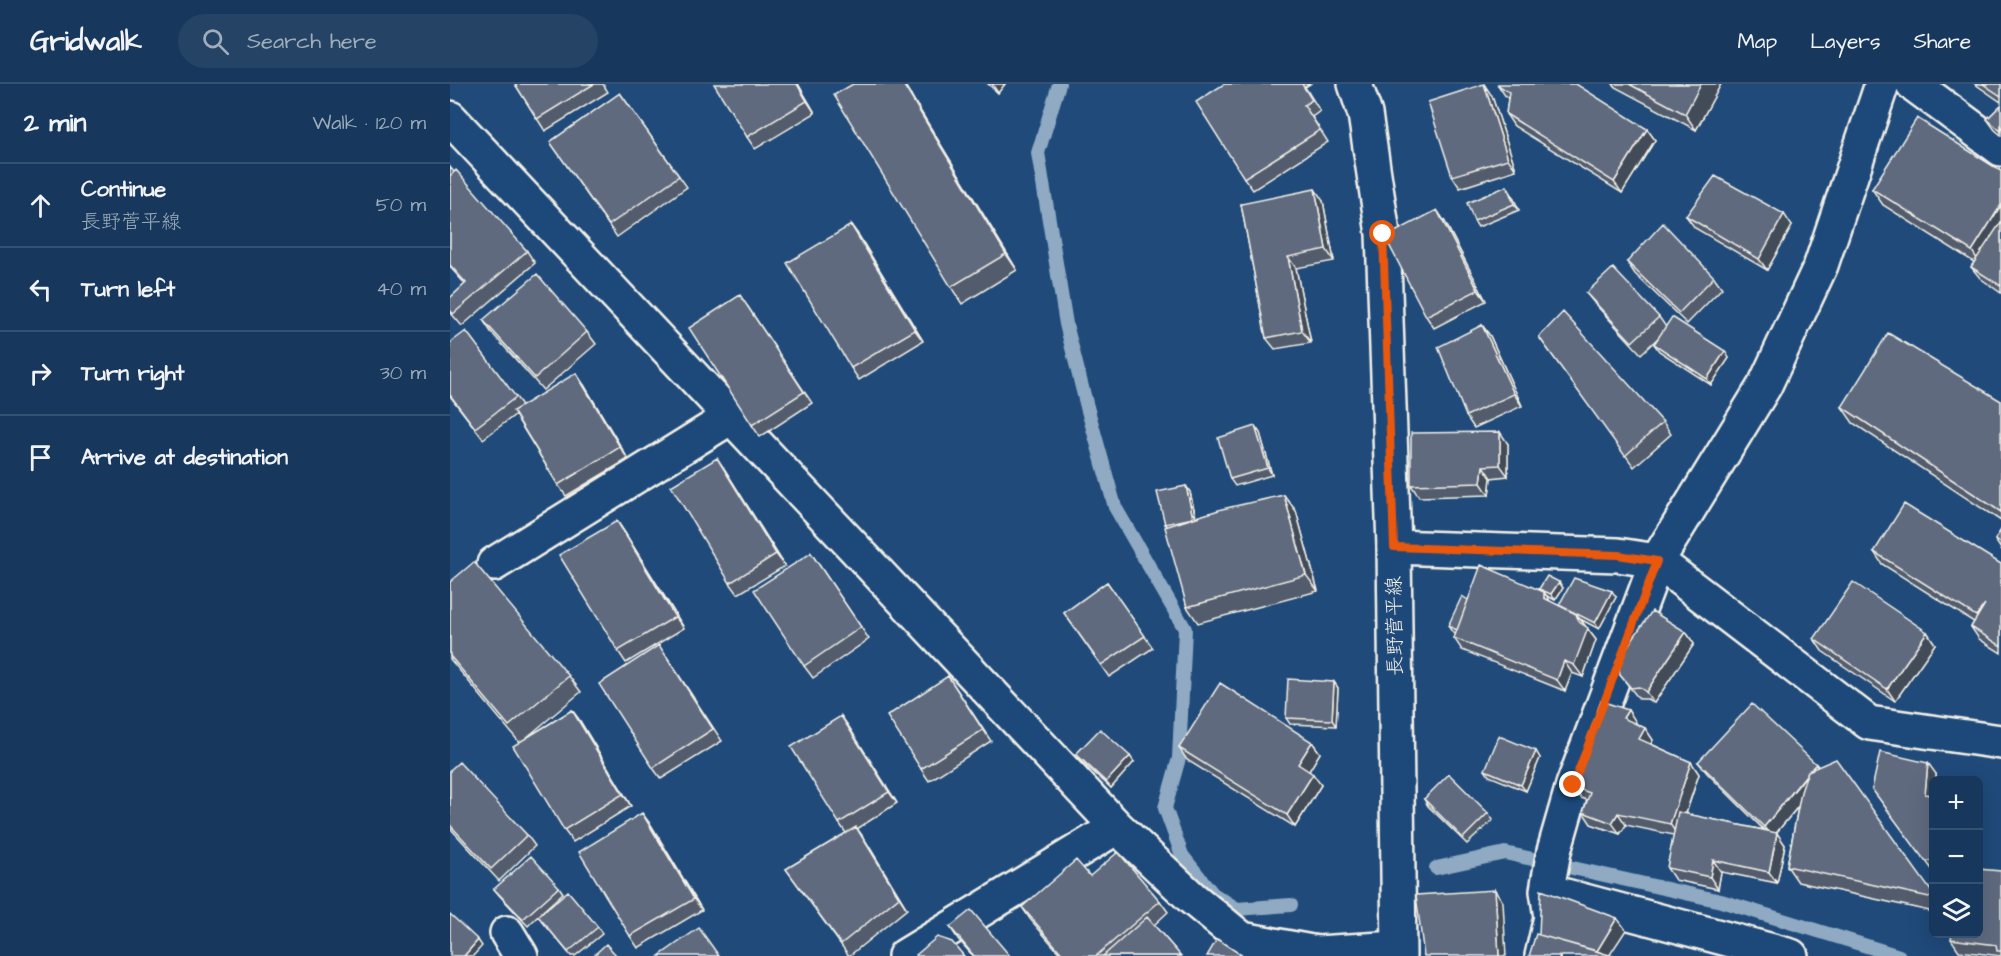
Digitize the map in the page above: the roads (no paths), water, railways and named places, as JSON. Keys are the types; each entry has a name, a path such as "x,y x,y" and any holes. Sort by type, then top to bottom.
{"street":[{"name":"長野菅平線","path":"1355,84 1365,114 1383,234 1394,547 1399,952"},
{"path":"1542,956 1551,917 1550,873 1573,785 1657,561 1765,385 1821,265 1882,84"},
{"path":"1913,84 2001,149"},
{"path":"450,118 1117,827 1192,898 1242,939 1317,954 1399,952"},
{"path":"494,564 731,417"},
{"path":"1394,547 1618,555 1657,561 1869,723 2001,742"},
{"path":"905,956 1117,827"},
{"path":"1550,873 1791,956"}],"waterway":[{"path":"1059,84 1038,153 1066,324 1115,507 1185,629 1179,758 1165,808 1182,855 1213,894 1237,909 1291,905"},
{"path":"1436,868 1505,853 1721,901 1899,956"}]}
